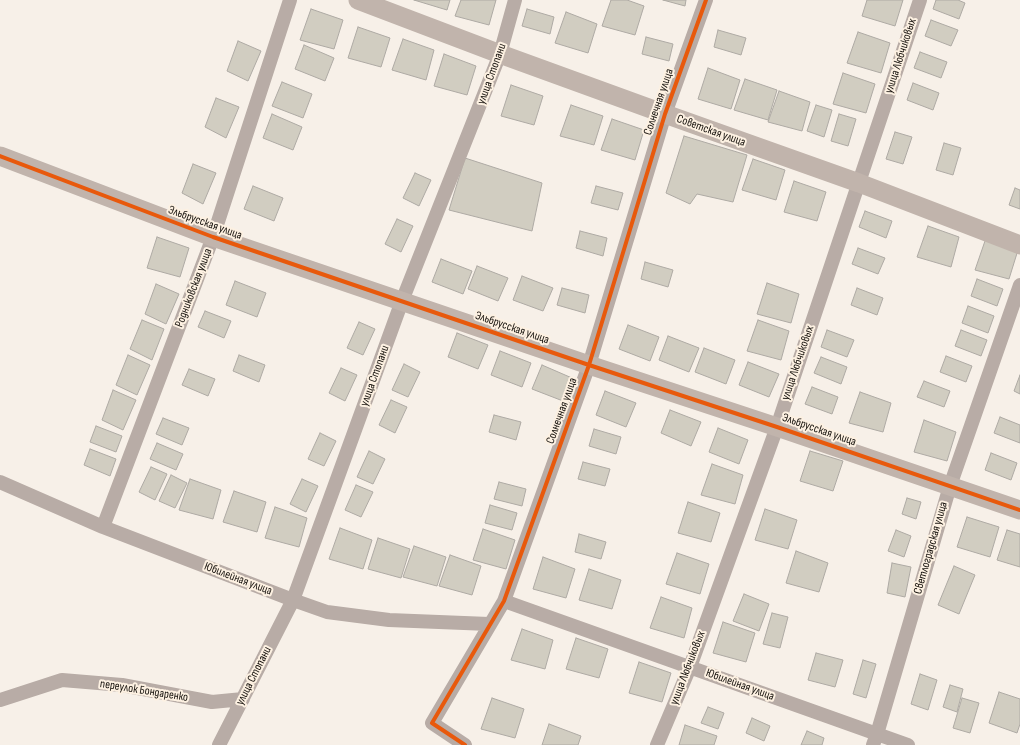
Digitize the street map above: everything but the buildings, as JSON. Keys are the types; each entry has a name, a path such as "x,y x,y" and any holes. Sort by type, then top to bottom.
{"street":[{"name":"Родниковская улица","path":"103,527 214,237 290,0"},
{"name":"Советская улица","path":"358,0 664,114 859,183 1020,245"},
{"name":"улица Стопани","path":"219,745 293,600 402,301 500,54 515,0"},
{"name":"Солнечная улица","path":"465,745 432,723 489,624 504,601 589,365 664,114 706,0"},
{"name":"улица Любчиковых","path":"657,745 690,667 777,426 920,0"},
{"name":"Эльбрусская улица","path":"0,156 214,237 589,365 777,426 1020,510"},
{"name":"Светлоградская улица","path":"875,740 950,486 1020,285"},
{"name":"Юбилейная улица","path":"0,482 103,527 328,612 389,620 489,624"},
{"name":"Юбилейная улица","path":"504,601 690,667 875,740 908,745"},
{"name":"переулок Бондаренко","path":"0,700 62,680 122,685 212,702 243,699"}],"cycle path":[{"path":"465,745 432,723 504,601 589,365 665,114 706,0"},
{"path":"0,156 213,237 1020,510"}]}
